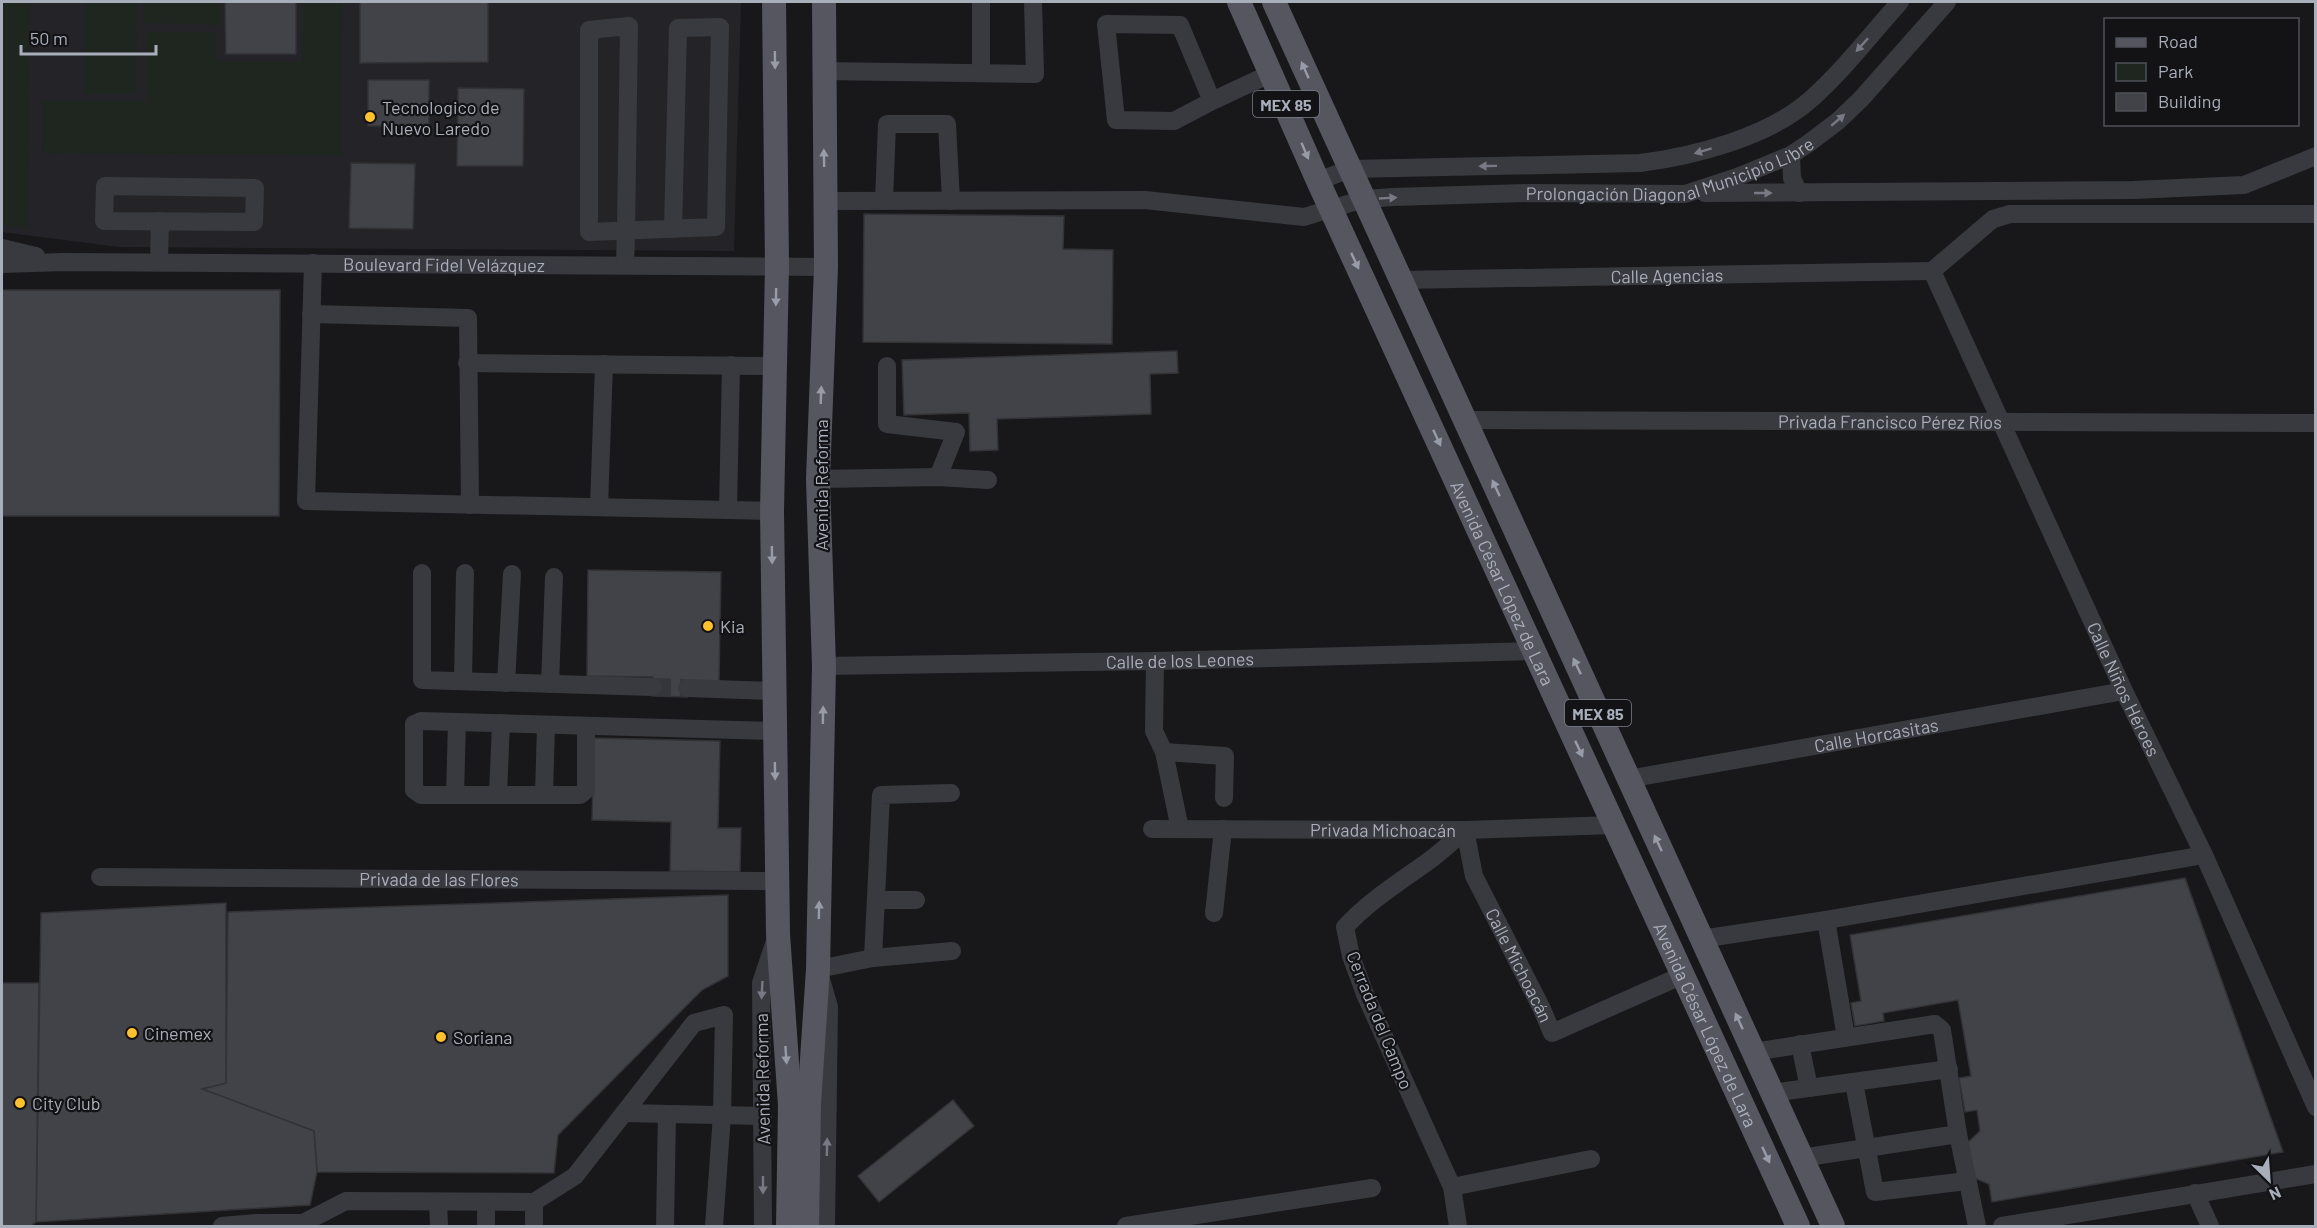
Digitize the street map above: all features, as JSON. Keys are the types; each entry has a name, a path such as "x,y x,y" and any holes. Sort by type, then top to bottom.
{"main road":[{"name":"Avenida Reforma","path":"774,2 777,266 772,511 774,692 778,934 790,1105 788,1227"},
{"name":"Avenida Reforma","path":"807,1227 809,1104 818,969 824,666 818,479 826,267 824,2"},
{"name":"Avenida César López de Lara","path":"1239,2 1318,181 1798,1227"},
{"name":"Avenida César López de Lara","path":"1274,2 1833,1227"}],"street":[{"path":"981,2 981,73"},
{"path":"823,71 1035,74 1033,2"},
{"name":"Prolongación Diagonal Municipio Libre","path":"1318,181 1350,169 1640,163 1683,157 1755,133 1779,122 1809,101 1900,2"},
{"name":"Prolongación Diagonal Municipio Libre","path":"825,201 1145,200 1304,217 1364,200 1530,193 1685,194 1737,177 1791,154 1838,121 1861,99 1947,2"},
{"path":"1212,101 1180,25 1106,24 1116,120 1174,121 1272,74"},
{"path":"625,265 626,232 629,26 589,30 589,232 626,232 716,227 720,27 678,28 673,229"},
{"path":"884,201 887,124 947,124 951,201"},
{"path":"1791,154 1792,178 1799,193"},
{"path":"1685,194 2134,190 2244,185 2316,156"},
{"path":"1530,193 1532,165"},
{"path":"105,186 255,188 255,222 160,221 105,221 105,186"},
{"path":"1932,271 1993,219 2010,214 2316,214"},
{"path":"159,262 160,221"},
{"name":"Boulevard Fidel Velázquez","path":"2,248 64,262"},
{"name":"Boulevard Fidel Velázquez","path":"2,264 159,262 826,267"},
{"path":"313,263 306,501 772,511"},
{"name":"Calle Agencias","path":"1400,280 1932,271"},
{"name":"Calle Niños Héroes","path":"1932,271 2124,691 2204,855 2316,1107"},
{"path":"311,314 468,318 470,505"},
{"path":"467,363 774,366"},
{"path":"599,507 604,364"},
{"path":"728,510 731,365"},
{"path":"887,366 887,424 956,432 938,477"},
{"name":"Privada Francisco Pérez Ríos","path":"1464,420 2003,424 2316,423"},
{"path":"818,479 938,477 988,480"},
{"path":"422,573 422,680 653,687"},
{"path":"463,681 465,573"},
{"path":"506,683 512,574"},
{"path":"550,684 554,577"},
{"name":"Calle de los Leones","path":"824,666 1155,661 1534,651"},
{"path":"1155,661 1154,731 1164,752 1180,829"},
{"path":"687,688 774,692"},
{"name":"Calle Horcasitas","path":"1628,779 2124,691"},
{"path":"586,727 586,790 580,795 421,795 414,790 414,724 421,721 775,731"},
{"path":"455,795 458,722"},
{"path":"498,795 501,723"},
{"path":"544,795 546,725"},
{"path":"1164,752 1225,756 1224,798"},
{"path":"873,958 881,795 951,793"},
{"name":"Privada Michoacán","path":"1152,829 1466,830 1614,825"},
{"path":"1214,914 1223,830"},
{"name":"Calle Michoacán","path":"1466,830 1474,876 1552,1033 1683,975"},
{"name":"Cerrada del Campo","path":"1458,1227 1452,1187 1365,994 1351,956 1345,927 1361,910 1431,860 1466,830"},
{"path":"1701,939 1826,920 2204,855"},
{"name":"Privada de las Flores","path":"100,877 777,881"},
{"path":"876,900 916,900"},
{"path":"1826,920 1846,1037"},
{"name":"Avenida Reforma","path":"763,1227 761,983 778,934"},
{"path":"818,969 873,958 952,951"},
{"name":"Avenida Reforma","path":"818,969 829,1007 826,1227"},
{"path":"222,1227 303,1223 346,1201 534,1202 575,1176 694,1023 724,1015 722,1115 714,1227"},
{"path":"1753,1052 1935,1024 1942,1030 1958,1134 1977,1227"},
{"path":"1800,1044 1809,1088"},
{"path":"1772,1093 1948,1069"},
{"path":"1854,1083 1875,1192 1967,1181"},
{"path":"624,1113 763,1116"},
{"path":"664,1227 667,1114"},
{"path":"1802,1158 1958,1134"},
{"path":"1452,1187 1592,1159"},
{"path":"2002,1227 2316,1174"},
{"path":"1129,1226 1371,1188"},
{"path":"2195,1193 2210,1227"},
{"path":"438,1202 439,1227"},
{"path":"486,1202 486,1227"},
{"path":"534,1202 534,1227"}],"shaded area":[{"name":"Tecnologico de Nuevo Laredo","path":"2,2 741,2 734,251 119,247 2,232"}],"green space":[{"path":"2,2 30,2 28,228 2,224"},
{"path":"85,2 137,2 136,94 84,94"},
{"path":"143,2 221,2 221,25 143,23"},
{"path":"303,2 342,2 341,155 42,153 43,101 147,101 147,32 217,32 217,62 302,62"}],"building":[{"path":"225,2 296,2 296,54 226,54"},
{"path":"360,2 488,2 488,62 360,63"},
{"path":"368,80 429,80 429,126 368,126"},
{"path":"458,88 524,89 523,166 457,166"},
{"path":"351,163 415,164 413,229 349,228"},
{"path":"864,214 1064,216 1063,249 1113,250 1112,344 863,342"},
{"path":"2,290 280,290 279,516 2,516"},
{"path":"1177,351 1178,373 1150,374 1151,414 997,419 998,450 970,451 969,413 904,415 902,360"},
{"path":"588,570 721,572 719,680 687,697 652,696 653,677 587,676"},
{"path":"594,738 720,741 718,828 741,828 740,872 670,871 671,822 592,820"},
{"path":"2185,878 2283,1152 1992,1202 1989,1184 1967,1175 1962,1148 1980,1131 1977,1110 1965,1112 1959,1078 1971,1076 1958,1000 1883,1013 1884,1021 1855,1026 1851,1003 1861,1001 1850,935"},
{"name":"Soriana","path":"728,895 728,976 702,990 558,1135 554,1173 317,1172 314,1131 202,1089 226,1083 228,912"},
{"name":"Cinemex","path":"226,903 226,1083 202,1089 314,1131 317,1172 310,1205 36,1222 41,913"},
{"name":"City Club","path":"2,983 39,983 36,1222 31,1226 2,1226"},
{"path":"953,1100 974,1126 879,1202 858,1176"}],"tunnel":[{"path":"653,687 687,688"}],"place":[{"name":"Tecnologico de Nuevo Laredo","path":"370,117"},
{"name":"Kia","path":"708,626"},
{"name":"Cinemex","path":"132,1033"},
{"name":"Soriana","path":"441,1037"},
{"name":"City Club","path":"20,1103"}]}
